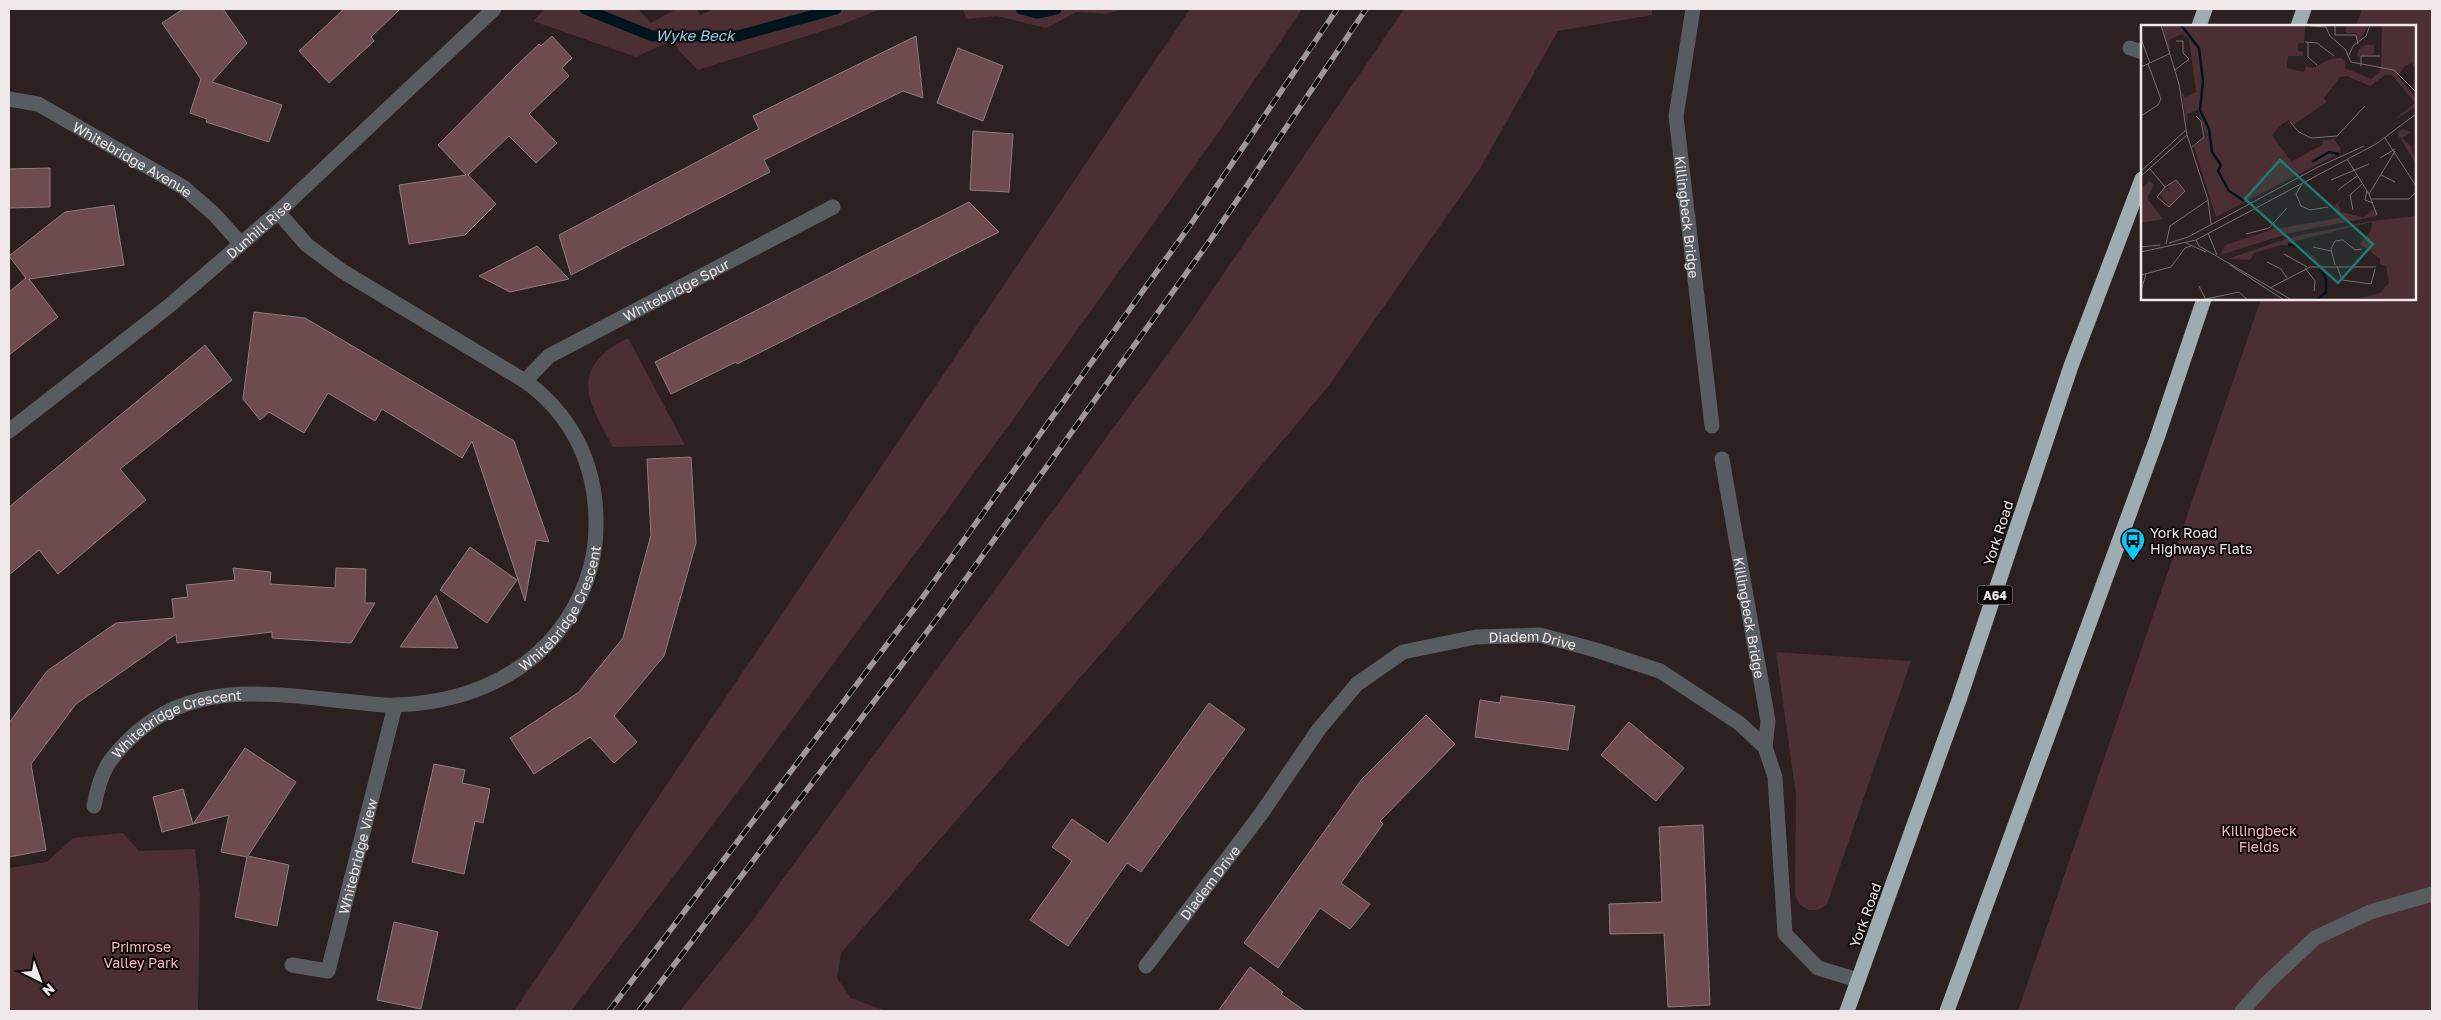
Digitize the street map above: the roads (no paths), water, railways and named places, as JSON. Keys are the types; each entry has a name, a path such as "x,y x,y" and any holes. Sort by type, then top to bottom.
{"highway":[{"path":"2199,25 2205,9"},
{"path":"2298,25 2304,9"},
{"name":"York Road","path":"1848,1011 1959,700 2071,366 2141,182"},
{"path":"1947,1011 2157,438 2204,300"}],"street":[{"name":"Dunhill Rise","path":"9,431 169,306 278,212 494,9"},
{"name":"Killingbeck Bridge","path":"1693,9 1676,116 1712,426"},
{"name":"Whitebridge Avenue","path":"9,99 38,104 183,187 214,214 241,244"},
{"name":"Whitebridge Spur","path":"525,381 549,356 833,207"},
{"name":"Whitebridge Crescent","path":"94,806 100,780 114,754 145,726 187,702 240,692 395,706 470,693 498,682 524,666 547,645 566,622 581,595 591,566 596,536 596,505 591,475 580,446 566,420 546,396 525,381 342,271 307,245 278,212"},
{"name":"Killingbeck Bridge","path":"1722,460 1768,721 1765,747"},
{"name":"Diadem Drive","path":"1146,966 1261,814 1319,730 1357,684 1403,652 1476,637 1540,635 1596,650 1660,671 1739,723 1765,747 1775,777 1786,934 1818,968 1858,980"},
{"name":"Whitebridge View","path":"292,965 328,971 395,706"},
{"path":"2242,1011 2267,983 2315,938 2370,912 2432,894"}],"waterway":[{"name":"Wyke Beck","path":"585,9 652,36 738,36 836,9"},
{"name":"Wyke Beck","path":"1021,9 1037,13 1056,9"}],"railway":[{"path":"609,1011 920,601 1191,224 1337,9"},
{"path":"639,1011 939,616 1211,239 1366,9"}],"place":[{"name":"York Road Highways Flats","path":"2133,561"}],"park label":[{"name":"Killingbeck Fields","path":"2259,838"},
{"name":"Primrose Valley Park","path":"141,954"}]}
